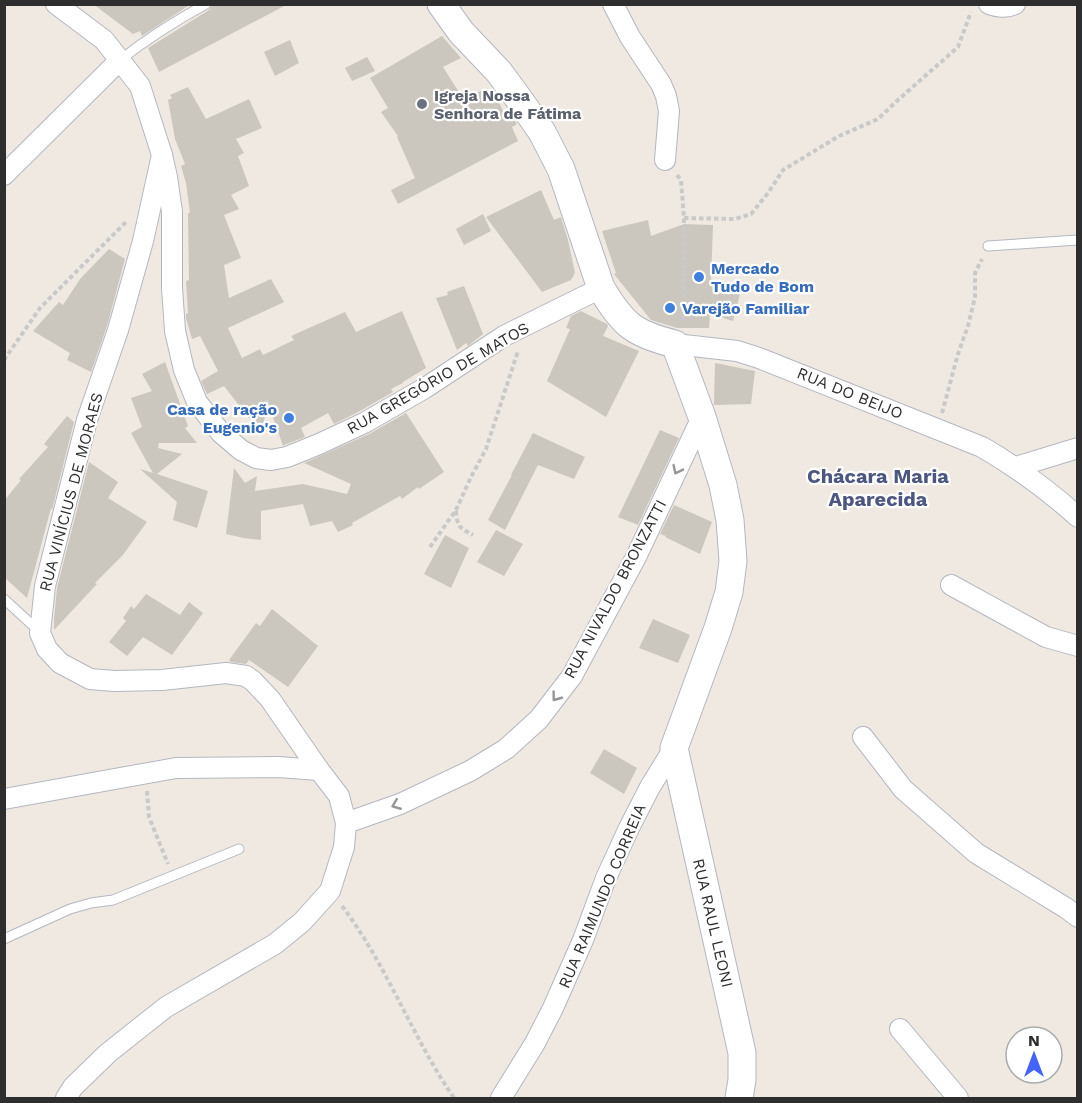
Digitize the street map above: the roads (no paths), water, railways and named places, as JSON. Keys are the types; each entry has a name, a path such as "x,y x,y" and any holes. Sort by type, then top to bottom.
{"street":[{"name":"RUA GREGÓRIO DE MATOS","path":"56,4 104,40 140,86 167,177 172,212 172,288 175,331 184,370 197,402 221,433 241,450 256,458 271,460 287,457 364,423 425,388 504,336 601,288"},
{"path":"441,4 461,32 499,72 542,132 561,169 601,288 612,306 638,332 653,339 679,345"},
{"path":"613,4 666,96 669,111 665,160"},
{"path":"989,4 996,7 1013,5"},
{"path":"4,175 120,60"},
{"name":"RUA VINÍCIUS DE MORAES","path":"40,633 45,586 87,420 118,330 143,241 162,155"},
{"name":"RUA RAIMUNDO CORREIA","path":"501,1098 535,1043 553,1008 629,828 650,786 674,748 729,592 733,561 730,520 723,485 679,345"},
{"name":"RUA DO BEIJO","path":"679,345 737,351 759,358 982,447 1016,467 1058,499 1077,517"},
{"name":"RUA NIVALDO BRONZATTI","path":"346,823 400,804 470,771 506,749 539,719 572,676 636,557 702,417"},
{"path":"1016,467 1077,448"},
{"path":"951,585 1046,637 1077,646"},
{"path":"40,633 46,649 60,663 90,678 114,681 226,673 246,676 270,699 339,796 346,823 344,847 330,891 302,922 275,944 166,1007 108,1053 66,1098"},
{"path":"863,737 903,789 976,853 1077,917"},
{"name":"RUA RAUL LEONI","path":"674,748 742,1053 739,1098"},
{"path":"4,799 176,768 214,766 319,770"},
{"path":"900,1029 958,1098"}],"lane":[{"path":"120,60 146,40 206,4"},
{"path":"988,246 1077,240"},
{"path":"4,599 40,633"},
{"path":"4,939 70,909 113,900 238,849"}],"place":[{"name":"Igreja Nossa Senhora de Fátima","path":"422,104"},
{"name":"Mercado Tudo de Bom","path":"699,277"},
{"name":"Varejão Familiar","path":"670,308"},
{"name":"Casa de ração Eugenio's","path":"289,418"}],"district":[{"name":"Chácara Maria Aparecida","path":"878,488"}]}
